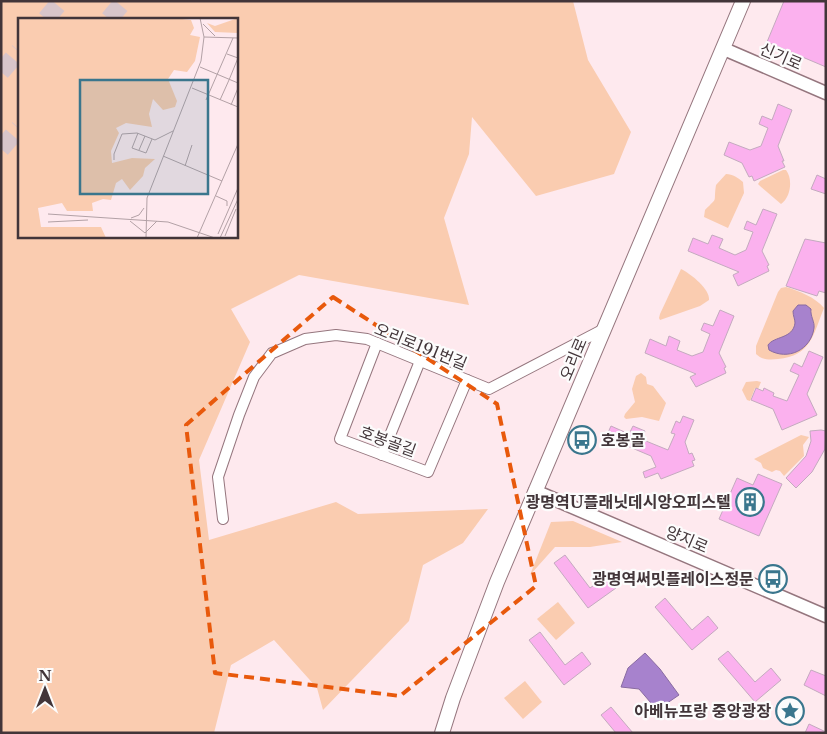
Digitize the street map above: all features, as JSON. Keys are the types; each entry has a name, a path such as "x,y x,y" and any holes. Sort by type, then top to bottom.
{"main road":[{"name":"오리로","path":"442,733 453,698 497,582 743,1"}],"street":[{"name":"신기로","path":"724,49 826,93"},
{"name":"오리로191번길","path":"223,519 218,476 254,377 272,353 305,339 336,336 367,339 489,389 604,329"},
{"name":"호봉골길","path":"377,343 340,439 428,472 467,380"},
{"path":"382,455 420,361"},
{"name":"양지로","path":"535,491 826,616"}],"highlighted area":[{"path":"333,297 497,404 536,586 400,696 215,673 186,425"}],"shaded area":[{"path":"1,1 573,1 588,60 631,132 614,174 536,196 472,117 469,154 444,218 469,305 299,275 231,309 250,342 199,460 209,540 336,502 358,514 488,509 463,543 423,565 409,621 323,710 317,688 274,640 231,665 214,733 1,733"},
{"path":"786,170 790,178 790,188 787,197 781,204 758,184 760,181"},
{"path":"726,174 733,175 743,182 744,193 728,228 704,217 705,210 715,199 716,185"},
{"path":"681,269 695,278 706,291 709,300 700,306 660,320 660,314"},
{"path":"786,287 811,298 824,308 813,335 804,349 798,354 775,359 763,358 756,354 756,346 778,292 781,288"},
{"path":"798,305 806,305 811,309 814,323 812,336 803,348 791,354 776,353 769,350 768,345 771,342 787,335 794,328 793,311"},
{"path":"641,373 646,377 647,384 653,386 666,403 659,421 642,417 626,419 624,417 635,402 632,389 636,376"},
{"path":"746,382 761,382 758,389 755,388 750,401 747,400 742,390"},
{"path":"801,435 809,437 803,445 804,456 784,476 780,471 772,472 763,468 761,463 754,459"},
{"path":"573,521 622,542 590,547 555,547 530,575 551,522"},
{"path":"558,602 575,623 556,640 537,619"},
{"path":"645,653 660,669 679,695 657,710 639,689 621,687 628,668"},
{"path":"525,681 542,702 523,719 504,698"}],"building":[{"path":"784,1 826,1 826,67 767,42"},
{"path":"778,104 792,110 778,146 785,167 754,181 752,176 749,177 742,163 724,155 729,142 750,150 761,146 768,128 759,124 762,116 772,120"},
{"path":"817,175 826,179 826,194 811,189"},
{"path":"763,209 777,214 762,251 769,265 767,266 769,271 738,286 733,275 739,272 688,251 693,238 708,244 712,235 723,239 719,248 735,255 746,250 753,232 744,229 747,221 756,225"},
{"path":"805,239 826,243 826,293 819,291 817,296 786,286"},
{"path":"720,310 734,316 719,353 726,367 724,368 726,373 696,387 690,377 696,374 645,353 650,339 666,346 669,336 680,341 677,350 692,356 703,352 710,334 701,330 704,323 713,326"},
{"path":"809,351 823,357 807,394 817,415 782,430 773,409 751,400 756,388 763,391 764,388 774,393 773,396 787,401 799,375 790,371 794,363 802,367"},
{"path":"683,416 694,420 685,442 689,454 692,453 695,460 692,461 694,466 661,479 658,473 645,478 643,472 656,467 651,456 606,437 611,426 629,434 633,426 645,431 641,439 668,450 675,434 671,433 676,421 680,423"},
{"path":"810,431 826,431 825,449 812,472 796,488 786,478 806,456 811,441"},
{"name":"광명역U플래닛데시앙오피스텔","path":"758,474 782,484 759,536 719,519 737,478 753,485"},
{"path":"565,555 590,588 607,576 616,588 588,608 554,563"},
{"path":"665,598 692,630 708,616 718,628 692,650 655,607"},
{"path":"540,632 565,665 582,652 591,664 564,685 529,640"},
{"path":"728,651 755,682 771,668 781,680 755,702 718,659"},
{"path":"811,670 826,676 826,696 804,685"},
{"path":"611,707 633,733 616,733 601,715"},
{"path":"809,724 826,732 826,733 805,733"}],"tunnel":[{"path":"47,18 61,1"},
{"path":"110,18 124,1"},
{"path":"1,72 18,52"},
{"path":"1,149 18,129"}],"place":[{"name":"호봉골","path":"582,440"},
{"name":"광명역U플래닛데시앙오피스텔","path":"750,502"},
{"name":"광명역써밋플레이스정문","path":"773,579"},
{"name":"아베뉴프랑 중앙광장","path":"790,711"}]}
